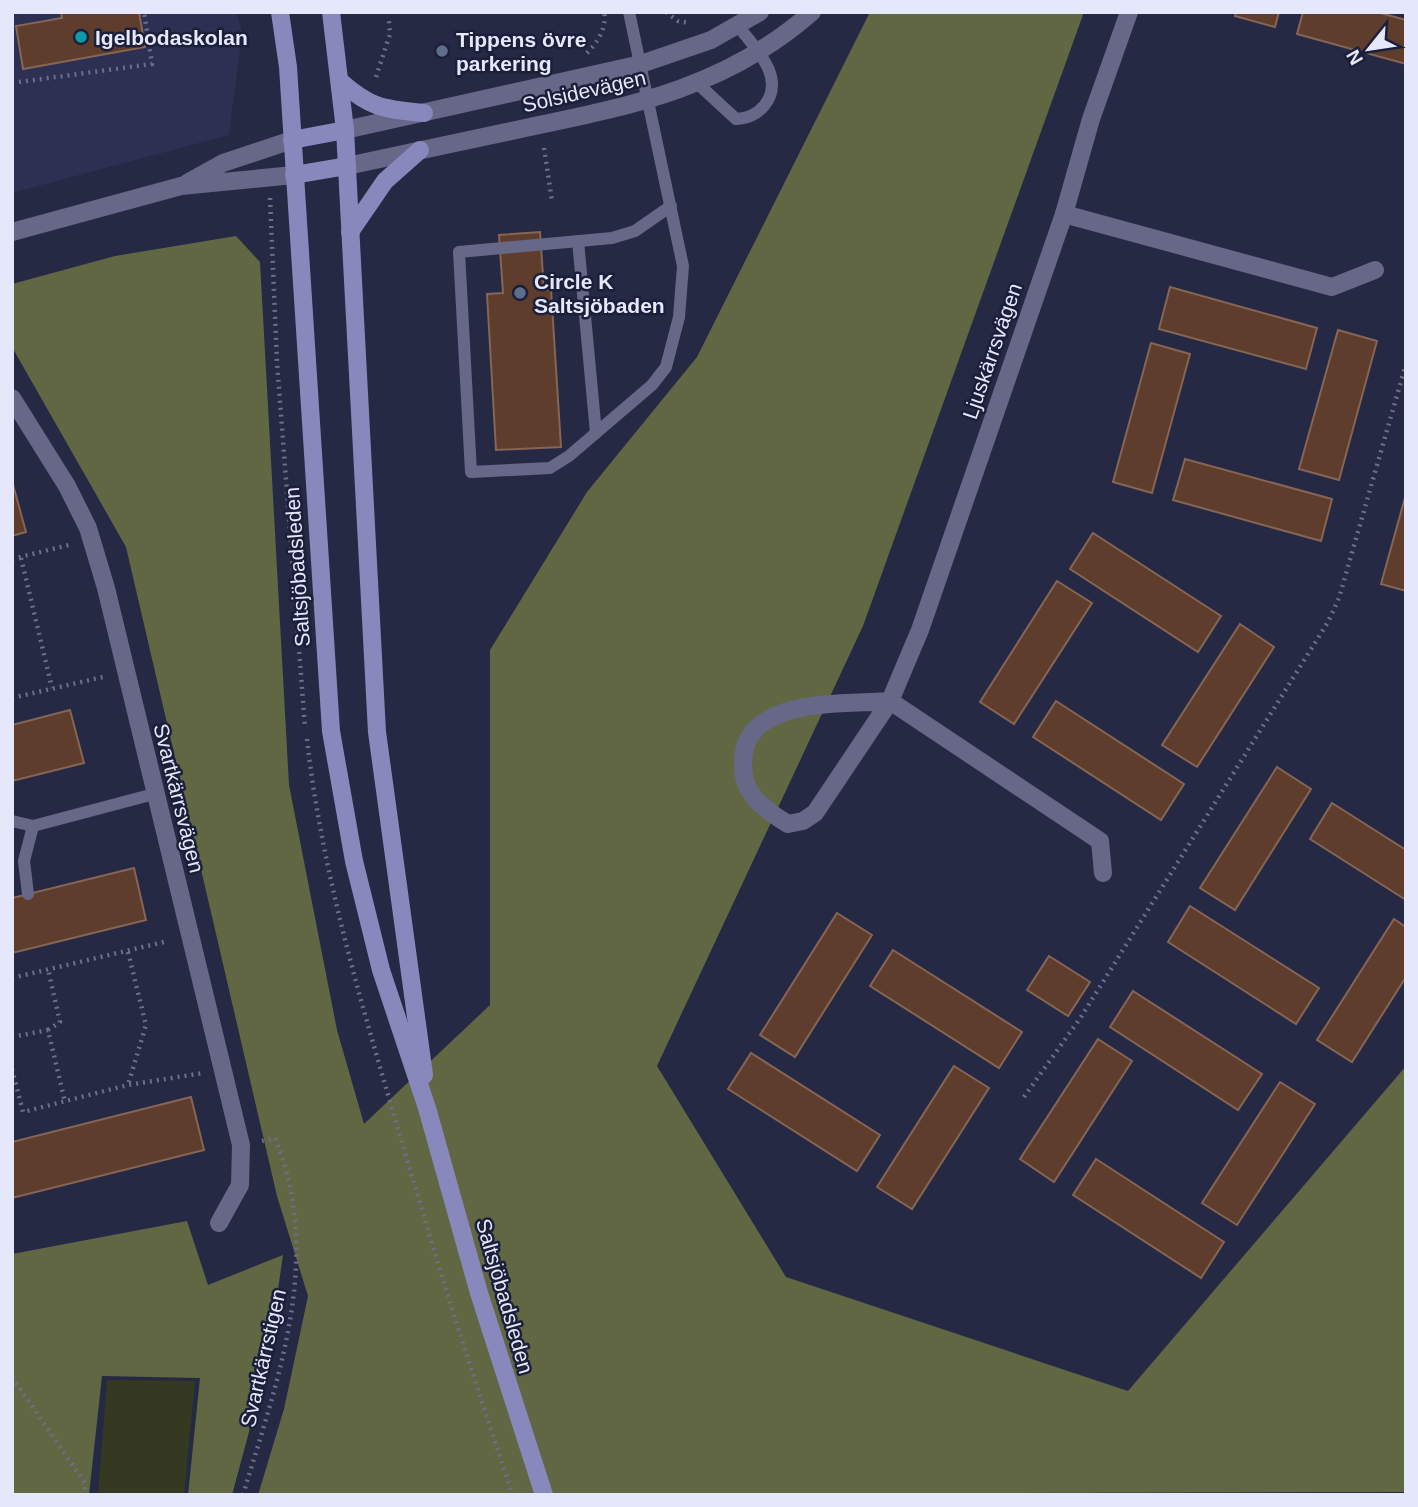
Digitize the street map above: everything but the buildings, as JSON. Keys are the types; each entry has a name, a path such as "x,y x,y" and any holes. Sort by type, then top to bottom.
{"main road":[{"name":"Saltsjöbadsleden","path":"280,12 292,140 331,731 354,861 381,970 427,1108 479,1293 544,1495"},
{"name":"Saltsjöbadsleden","path":"331,12 345,130 377,732 418,1023 427,1108"},
{"path":"341,82 363,102 386,109 424,113"},
{"path":"292,140 345,130"},
{"path":"350,232 385,181 420,150"},
{"path":"294,175 347,166"}],"street":[{"name":"Solsidevägen","path":"345,130 641,64 712,40 760,12"},
{"name":"Solsidevägen","path":"347,166 649,100 698,85 760,54 812,12"},
{"name":"Ljuskärrsvägen","path":"890,701 782,712 754,728 743,748 743,770 748,789 759,806 788,824 803,821 815,813 890,701 920,630 1064,215 1091,120 1129,12"},
{"path":"181,186 223,163 292,140"},
{"path":"12,232 181,186 294,175"},
{"path":"1064,215 1332,287 1375,270"},
{"name":"Svartkärrsvägen","path":"12,398 67,486 88,528 106,588 241,1145 240,1185 219,1223"},
{"path":"890,701 1100,841 1103,873"}],"lane":[{"path":"629,12 649,100 671,206 682,266 679,317 666,367 652,385 550,468 471,472 459,253 612,239 635,232 671,206"},
{"path":"698,85 736,119 749,118 759,111 774,88 760,54 738,26"},
{"path":"578,242 596,433"},
{"path":"12,828 154,794"},
{"path":"12,821 33,825"},
{"path":"28,894 24,861 33,825"}],"path":[{"path":"12,83 152,64 144,12"},
{"path":"586,53 596,45 603,29 604,12"},
{"path":"383,85 376,77 390,34 389,21"},
{"path":"544,147 552,201"},
{"path":"1024,1097 1081,1017 1328,622 1339,598 1406,364"},
{"path":"12,559 63,547"},
{"path":"21,558 52,688"},
{"path":"12,698 109,675"},
{"path":"12,978 172,940"},
{"path":"128,952 146,1025 128,1085"},
{"path":"12,1038 48,1030 60,1022 48,969"},
{"path":"48,1030 66,1102"},
{"path":"12,1069 23,1112 128,1085 208,1072"},
{"name":"Svartkärrstigen","path":"241,1145 275,1138 286,1164 298,1235 296,1290 291,1326 243,1495"},
{"path":"12,1377 85,1483 85,1495"}],"shaded area":[{"path":"12,12 237,12 242,33 229,135 12,193"}],"green space":[{"path":"870,12 1084,12 863,626 657,1066 786,1277 1128,1391 1406,1066 1406,1492 258,1495 284,1409 308,1296 277,1196 126,547 12,347 12,284 115,256 236,236 260,262 289,785 337,1030 364,1124 490,1005 490,650 587,492 697,357"},
{"path":"187,1221 208,1285 283,1255 267,1365 232,1495 188,1495 200,1378 102,1376 89,1495 12,1495 12,1254"},
{"path":"107,1380 195,1381 184,1495 98,1495"}],"place":[{"name":"Igelbodaskolan","path":"81,37"},
{"name":"Tippens övre parkering","path":"442,51"},
{"name":"Circle K Saltsjöbaden","path":"520,293"}]}
